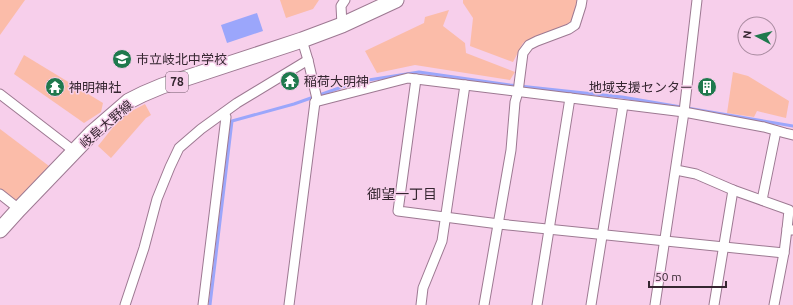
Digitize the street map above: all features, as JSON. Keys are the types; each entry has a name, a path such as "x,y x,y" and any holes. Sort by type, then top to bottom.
{"main road":[{"name":"岐阜大野線","path":"0,230 92,133 129,101 162,86 302,40 342,25 396,0"}],"street":[{"path":"342,25 341,6 345,0"},
{"path":"484,305 511,150 515,102 518,92 523,54 529,45 537,40 569,29 575,25 582,6 582,0"},
{"path":"654,305 676,170 697,0"},
{"path":"289,305 315,102 317,99 302,40"},
{"path":"125,305 144,248 157,199 179,148 201,129 237,103 308,60"},
{"path":"315,102 408,78 684,112 764,127 793,135"},
{"path":"416,79 398,211 499,224 784,253"},
{"path":"421,305 423,288 442,241 465,85"},
{"path":"0,94 74,151"},
{"path":"537,305 570,98"},
{"path":"591,305 624,105"},
{"path":"203,305 226,117 224,113"},
{"path":"762,200 776,130"},
{"path":"676,170 696,174 733,190 790,210 790,230 774,305"},
{"path":"714,305 733,190"},
{"path":"0,194 19,209"}],"shaded area":[{"path":"0,0 25,0 0,35"},
{"path":"280,0 319,0 313,9 286,18"},
{"path":"463,0 577,0 572,22 523,43 513,62 470,46 473,18 463,3"},
{"path":"449,10 443,26 465,43 466,53 515,72 510,80 415,65 377,73 365,51 424,23 425,17"},
{"name":"神明神社","path":"24,55 103,103 101,112 84,123 14,74"},
{"path":"733,72 748,76 789,101 786,118 757,111 754,117 727,113"},
{"path":"145,104 151,115 146,118 111,158 98,146 122,116"},
{"path":"0,129 49,166 15,202 0,190"}],"water":[{"path":"257,13 263,31 227,43 221,25"}],"waterway":[{"path":"210,305 232,121 294,104 356,82 419,72 510,85 622,97 793,126"}],"place":[{"name":"市立岐北中学校","path":"122,59"},
{"name":"稲荷大明神","path":"290,81"},
{"name":"神明神社","path":"55,87"},
{"name":"地域支援センター","path":"707,87"}],"district":[{"name":"御望一丁目","path":"402,194"}]}
